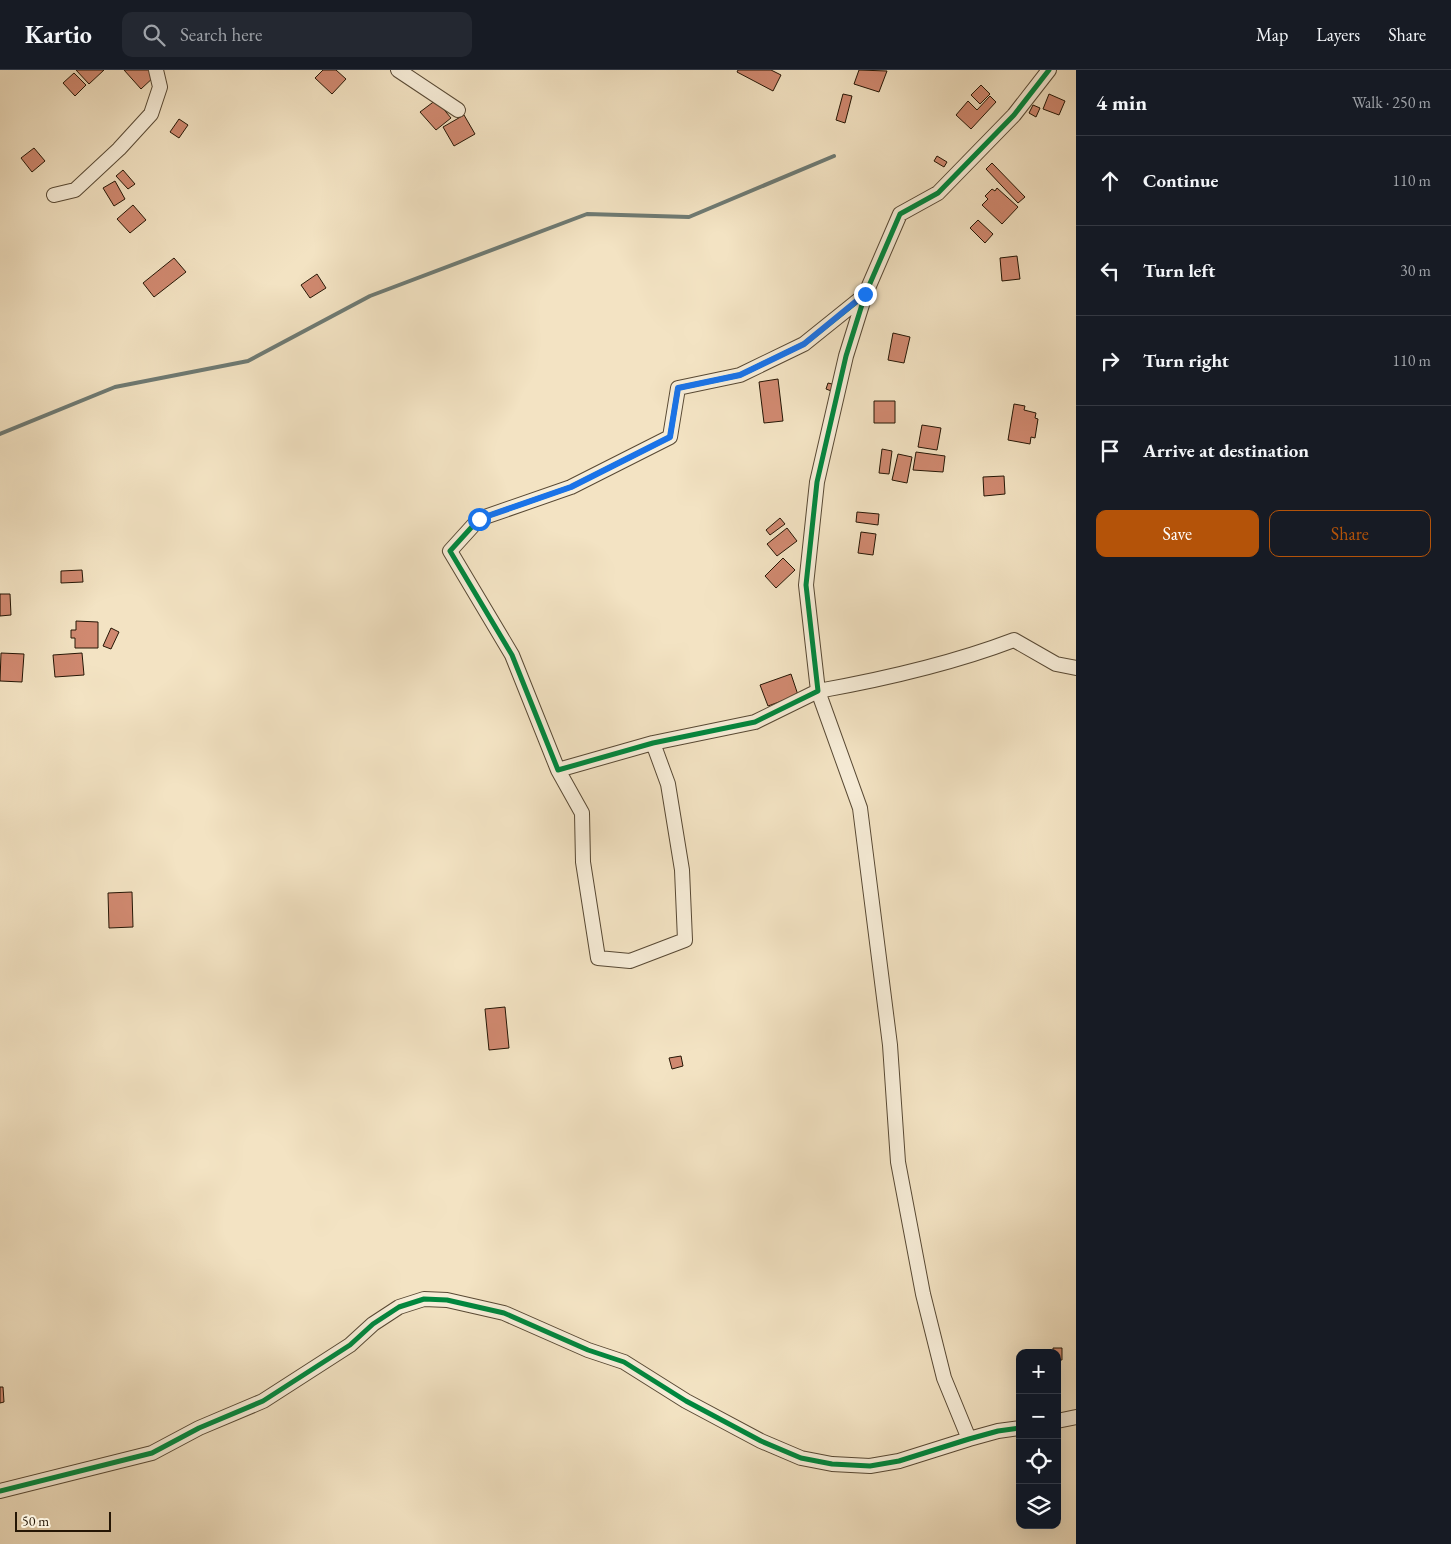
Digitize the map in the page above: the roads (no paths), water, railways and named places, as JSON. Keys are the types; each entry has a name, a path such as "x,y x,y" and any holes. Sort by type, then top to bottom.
{"street":[{"path":"54,195 75,190 119,149 151,114 160,87 156,70"},
{"path":"398,70 458,110"},
{"path":"969,1439 944,1378 923,1294 898,1162 890,1045 860,808 818,692 806,585 817,482 846,356 865,294 900,214 938,192 1014,114 1049,70"},
{"path":"653,743 668,784 682,870 685,940 630,962 598,958 583,862 582,813 558,770 512,654 450,551 479,519 571,487 670,437 678,388 740,375 804,344 865,294"},
{"path":"558,770 653,743 755,722 818,692 883,680 976,655 1014,640 1056,664 1076,668"},
{"path":"0,1491 152,1453 199,1428 263,1401 350,1344 373,1324 399,1307 424,1299 447,1300 504,1313 588,1350 624,1362 686,1401 761,1440 801,1458 832,1464 870,1466 899,1461 969,1439 998,1431 1016,1429"},
{"path":"1061,1420 1076,1418"}],"waterway":[{"path":"0,434 115,387 248,361 370,296 587,214 689,217 834,156"}]}
